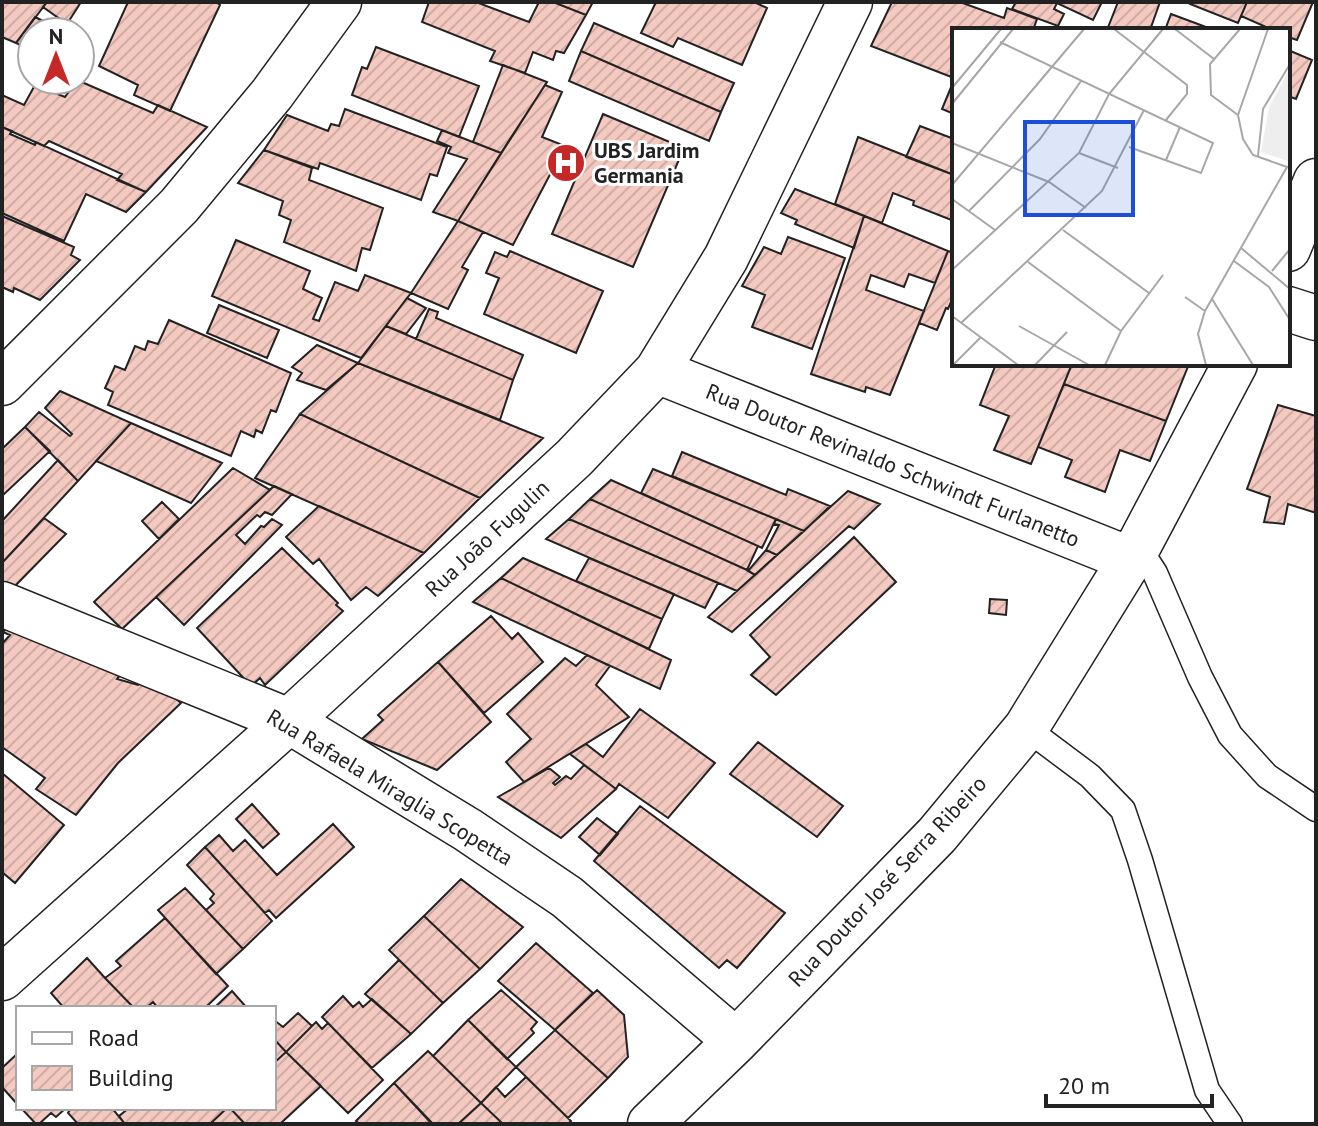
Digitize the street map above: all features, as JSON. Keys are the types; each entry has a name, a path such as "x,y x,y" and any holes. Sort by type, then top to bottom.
{"street":[{"path":"2,383 179,206 272,94 339,2"},
{"name":"Rua João Fugulin","path":"2,978 289,721 574,458 657,371 726,258 850,2"},
{"path":"1290,244 1316,181"},
{"path":"1290,310 1316,318"},
{"name":"Rua Doutor José Serra Ribeiro","path":"650,1124 736,1041 937,835 1026,728 1134,553 1234,366"},
{"name":"Rua Doutor Revinaldo Schwindt Furlanetto","path":"657,371 1134,553"},
{"name":"Rua Rafaela Miraglia Scopetta","path":"2,604 289,721 468,830 567,897 736,1041"}],"lane":[{"path":"1134,553 1155,573 1200,677 1230,735 1267,776 1316,809"},
{"path":"1026,728 1090,776 1123,810 1207,1090 1230,1124"}],"building":[{"path":"2,2 47,2 36,16 16,16 16,43 2,37"},
{"path":"47,2 81,2 72,16 56,16 43,7"},
{"path":"128,2 216,2 220,5 170,111 134,95 138,85 99,66"},
{"path":"429,2 476,2 529,22 539,2 553,2 586,15 564,53 556,51 553,60 533,52 525,73 490,61 495,51 422,22"},
{"path":"553,2 593,2 586,15"},
{"path":"656,2 754,2 767,8 742,65 678,38 673,47 641,33"},
{"path":"892,2 960,2 1004,18 1007,8 1037,19 1034,28 952,28 952,77 871,46"},
{"path":"1016,2 1102,2 1093,20 1057,3 1054,9 1064,14 1058,26 1012,9"},
{"path":"1118,2 1160,2 1151,28 1108,28"},
{"path":"1191,2 1247,2 1238,23"},
{"path":"1247,2 1313,2 1297,40 1290,38 1290,28 1268,28 1241,16"},
{"path":"1171,14 1209,28 1166,28"},
{"path":"594,23 734,83 721,112 581,51"},
{"path":"376,47 479,86 459,137 352,95 362,67 367,69"},
{"path":"581,51 721,112 709,141 569,81"},
{"path":"1290,51 1312,60 1296,99 1290,97"},
{"path":"503,65 547,82 501,153 473,142"},
{"path":"545,85 562,92 542,137 565,146 513,245 458,221"},
{"path":"952,85 952,113 942,109"},
{"path":"96,88 153,113 158,105 207,127 146,192 117,180 122,174 49,141 44,146 2,127 2,95 24,105 29,96 96,96"},
{"path":"345,109 447,147 437,176 430,174 421,200 320,163 318,169 264,150 287,115 328,131 331,124 339,126"},
{"path":"603,114 684,148 633,267 552,234"},
{"path":"920,126 952,138 952,174 906,157"},
{"path":"2,127 12,131 10,134 35,145 36,142 146,192 126,212 86,194 64,241 2,213"},
{"path":"442,130 501,153 458,221 433,212 467,159 448,153 451,147 437,141"},
{"path":"858,137 952,174 952,220 913,205 914,201 893,193 882,223 835,204"},
{"path":"264,150 312,168 309,180 383,208 370,250 362,248 356,271 284,242 291,220 279,215 283,201 238,183"},
{"path":"795,189 864,216 854,248 795,224 797,220 781,213"},
{"path":"2,216 74,247 71,255 80,260 40,300 14,288 13,292 2,287"},
{"path":"864,216 948,251 935,283 909,274 904,287 871,275 866,290 924,311 890,395 866,387 865,392 811,374"},
{"path":"458,221 483,232 462,267 468,270 448,309 411,293"},
{"path":"788,237 845,258 812,349 752,327 765,295 742,286 764,247 781,254"},
{"path":"236,240 310,271 303,289 322,298 313,319 319,321 335,282 358,291 365,275 411,293 361,358 212,296"},
{"path":"510,251 603,291 576,353 484,314 499,278 486,273 495,252 507,257"},
{"path":"948,251 952,252 952,300 948,309 937,330 919,323"},
{"path":"407,298 426,308 406,334 386,326"},
{"path":"219,305 279,330 267,358 207,333"},
{"path":"429,309 438,312 436,318 523,355 513,380 416,339"},
{"path":"169,320 291,373 276,412 271,410 262,433 256,430 254,437 241,431 231,456 108,405 113,392 105,388 115,366 125,370 135,346 145,350 148,341 158,344"},
{"path":"386,326 513,380 500,420 358,363"},
{"path":"317,345 358,363 326,390 297,380 302,373 292,367"},
{"path":"358,363 543,438 480,498 300,414"},
{"path":"995,366 1071,366 1031,464 994,450 1009,416 980,405"},
{"path":"1071,366 1188,366 1166,421 1064,384"},
{"path":"1064,384 1166,421 1150,461 1120,450 1105,492 1065,477 1072,460 1038,447"},
{"path":"60,391 131,423 78,481 25,427 39,412 70,436 72,434 45,408"},
{"path":"1278,405 1316,416 1316,513 1288,504 1284,524 1264,522 1270,497 1247,489"},
{"path":"300,414 480,498 424,553 255,478"},
{"path":"131,423 222,463 191,503 96,461"},
{"path":"25,427 50,451 2,496 2,449"},
{"path":"682,452 786,495 788,489 830,506 804,531 672,476"},
{"path":"58,460 78,481 2,563 2,521"},
{"path":"233,468 270,490 122,629 94,602"},
{"path":"653,469 776,519 762,548 641,493"},
{"path":"611,480 758,546 747,570 590,499"},
{"path":"274,486 292,494 272,515 265,512 260,517 257,515 236,535 245,544 272,519 282,525 184,625 156,597"},
{"path":"848,491 880,504 854,529 849,526 732,632 708,617"},
{"path":"590,499 755,575 737,591 569,519"},
{"path":"162,502 179,519 159,539 142,521"},
{"path":"319,506 424,553 378,596 366,587 351,600 319,559 313,564 286,537"},
{"path":"44,518 66,534 11,590 2,587 2,563"},
{"path":"569,519 718,583 705,608 546,539"},
{"path":"776,519 804,531 777,555 766,550 779,525 774,524"},
{"path":"854,537 896,582 776,695 751,675 770,657 750,635"},
{"path":"282,548 343,611 265,685 260,678 251,686 197,628"},
{"path":"766,550 777,555 755,575 748,571"},
{"path":"523,558 662,619 649,649 501,578"},
{"path":"589,558 674,594 662,619 576,581"},
{"path":"501,578 671,660 660,689 473,602"},
{"path":"990,599 1007,600 1006,615 989,613"},
{"path":"491,616 512,639 518,633 543,662 484,713 438,662"},
{"path":"16,617 130,663 117,679 138,685 148,675 181,703 118,763 76,815 36,789 45,778 2,747 2,644 10,635 3,632"},
{"path":"587,655 610,666 596,685 629,717 524,782 506,762 531,739 507,714 565,658 576,666"},
{"path":"438,662 491,722 437,770 362,739 383,720 378,715"},
{"path":"640,709 715,763 668,818 619,784 616,789 570,754 586,744 603,757"},
{"path":"758,742 843,806 817,837 730,774"},
{"path":"584,765 616,789 561,838 498,797 549,768 560,777 553,783 555,785 566,776 571,779"},
{"path":"2,773 64,825 15,883 2,872"},
{"path":"252,804 279,834 263,848 236,819"},
{"path":"640,806 785,913 737,968 727,960 719,968 594,861"},
{"path":"597,818 618,834 600,855 579,837"},
{"path":"333,824 354,847 276,918 269,910 265,913 205,847 219,835 233,851 245,840 277,875"},
{"path":"205,847 272,921 243,949 206,910 214,903 210,899 214,894 187,865"},
{"path":"461,879 523,927 480,969 424,916"},
{"path":"185,888 243,949 216,974 158,910"},
{"path":"424,916 480,969 443,1003 389,950"},
{"path":"165,918 228,986 207,1006 156,1006 153,1002 148,1006 132,1006 105,978 121,966 116,961"},
{"path":"536,943 593,993 555,1030 498,981"},
{"path":"87,958 132,1006 62,1006 51,993"},
{"path":"399,960 443,1003 411,1034 365,994"},
{"path":"501,990 537,1022 531,1029 534,1033 507,1059 468,1020"},
{"path":"597,990 624,1015 628,1057 608,1078 555,1030"},
{"path":"232,991 245,1006 216,1006"},
{"path":"343,996 353,1007 359,1002 363,1007 372,999 411,1034 372,1068 322,1017"},
{"path":"298,1013 312,1026 286,1052 276,1041 276,1022 283,1027"},
{"path":"468,1020 516,1067 481,1103 433,1056"},
{"path":"316,1022 322,1029 328,1023 383,1080 348,1113 286,1052"},
{"path":"555,1030 608,1078 568,1118 516,1067"},
{"path":"276,1041 286,1052 276,1061"},
{"path":"428,1051 481,1103 458,1124 433,1124 394,1083"},
{"path":"286,1052 321,1086 280,1124 245,1124 232,1110 276,1110 276,1061"},
{"path":"16,1055 16,1103 2,1087 2,1068"},
{"path":"526,1077 571,1121 568,1124 503,1124 481,1103 496,1087 505,1097"},
{"path":"394,1083 432,1124 360,1124 356,1121"},
{"path":"480,1104 503,1124 458,1124"},
{"path":"23,1110 64,1110 56,1117 51,1113 36,1124"},
{"path":"70,1110 114,1110 125,1124 78,1124 68,1113"},
{"path":"126,1110 225,1110 210,1124 125,1124 119,1116"},
{"path":"225,1110 232,1110 245,1124 210,1124"}],"place":[{"name":"UBS Jardim Germania","path":"566,163"}]}
